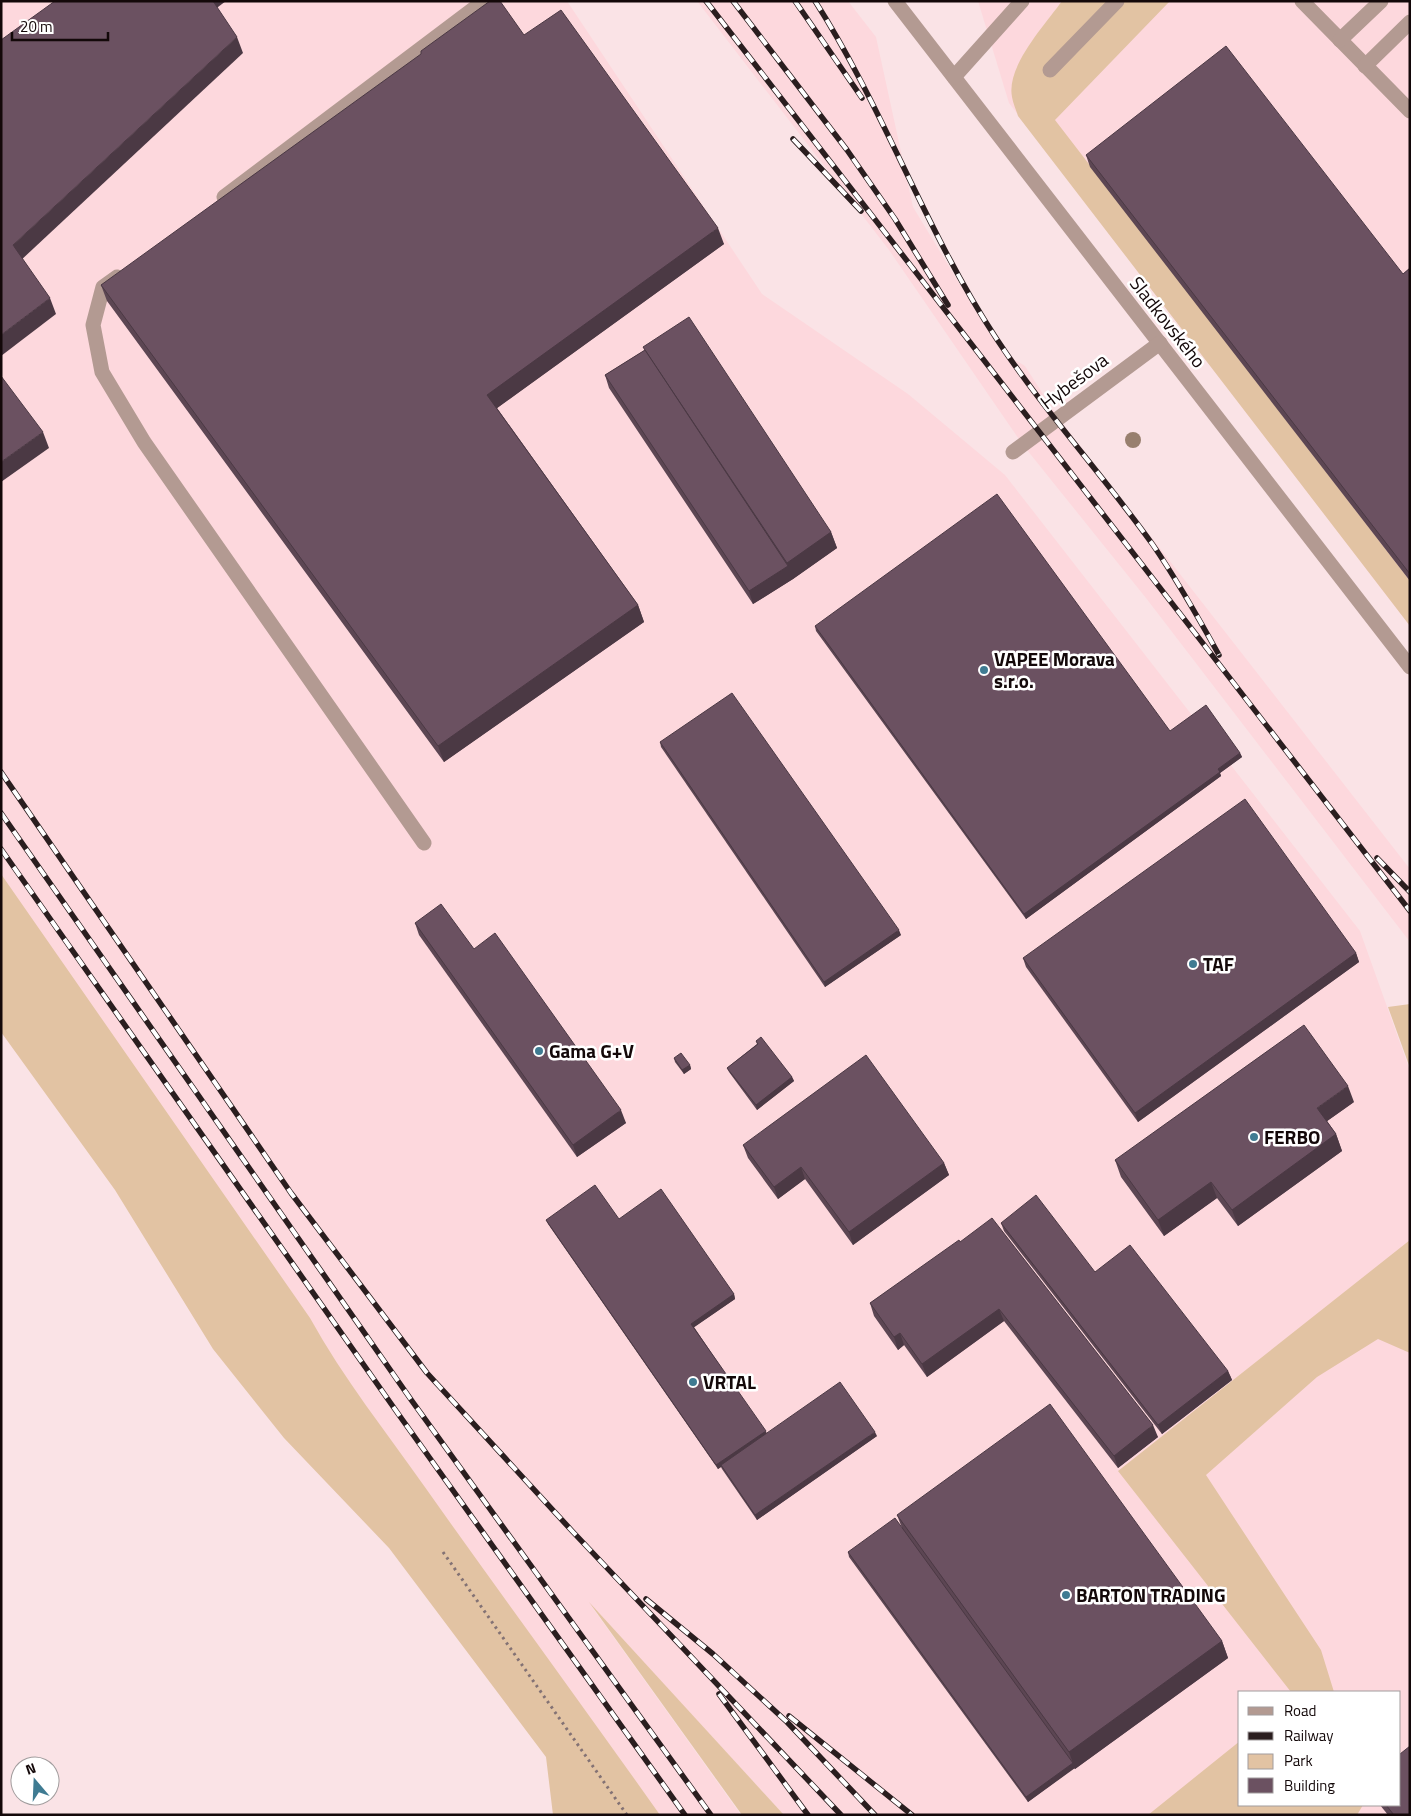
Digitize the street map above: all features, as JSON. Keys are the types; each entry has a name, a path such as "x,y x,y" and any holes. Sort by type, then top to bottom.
{"street":[{"path":"214,204 484,1"},
{"name":"Sladkovského","path":"895,1 1410,667"},
{"path":"954,77 1022,1"},
{"path":"1050,70 1117,1"},
{"path":"1302,1 1410,111"},
{"path":"1340,40 1381,1"},
{"path":"1365,66 1410,22"},
{"path":"127,270 103,287 93,325 102,372 144,442 424,843"},
{"name":"Hybešova","path":"1013,452 1160,343"}],"path":[{"path":"443,1552 627,1815"}],"shaded area":[{"path":"1,1 567,1 762,294 908,394 1005,475 1360,931 1410,1071 1410,1815 784,1815 592,1607 741,1815 652,1815 1,887"},
{"path":"697,1 848,1 876,37 913,207 990,334 1015,360 1025,366 1059,419 1410,869 1410,942 1146,598 1023,445 889,250"},
{"path":"978,1 1410,1 1410,626 1009,103"}],"green space":[{"path":"1062,1 1170,1 1055,120 1410,581 1410,626 1018,116 1012,97 1015,72 1028,46"},
{"path":"1,874 310,1318 366,1405 660,1815 553,1815 546,1757 389,1548 284,1438 213,1349 115,1190 1,1032"},
{"path":"1410,1004 1410,1068 1388,1007"},
{"path":"1410,1240 1410,1353 1378,1339 1317,1377 1206,1475 1321,1650 1334,1691 1290,1691 1118,1471"},
{"path":"589,1602 784,1815 742,1815"},
{"path":"1238,1743 1238,1806 1362,1806 1357,1815 1148,1815"}],"building":[{"path":"55,1 213,1 237,37 13,245 50,298 1,335 1,40"},
{"path":"490,1 500,1 524,35 561,10 718,228 487,395 638,605 438,746 101,285 421,54 421,51"},
{"path":"1226,46 1403,274 1410,268 1410,574 1086,155"},
{"path":"689,317 831,532 787,563 643,347"},
{"path":"645,350 788,566 749,591 605,375"},
{"path":"1,376 43,432 1,462"},
{"name":"VAPEE Morava s.r.o.","path":"997,494 1170,731 1206,705 1240,753 1218,769 1220,772 1024,914 815,626"},
{"path":"732,693 899,930 824,982 660,742"},
{"name":"TAF","path":"1245,799 1356,953 1135,1113 1023,958"},
{"name":"Gama G+V","path":"441,904 474,949 495,933 621,1110 573,1145 415,923"},
{"name":"FERBO","path":"1304,1025 1348,1086 1317,1108 1336,1134 1232,1210 1211,1182 1158,1220 1115,1160"},
{"path":"761,1037 792,1077 756,1105 727,1068 758,1044 756,1041"},
{"path":"681,1053 690,1065 682,1070 674,1058"},
{"path":"866,1055 944,1163 849,1232 801,1167 774,1187 743,1145"},
{"name":"VRTAL","path":"595,1185 619,1219 661,1189 734,1294 691,1324 766,1431 716,1465 546,1220"},
{"path":"1036,1195 1095,1272 1130,1245 1228,1371 1158,1425 1001,1223"},
{"path":"992,1218 1153,1425 1114,1456 999,1309 922,1364 900,1333 894,1337 870,1303"},
{"path":"840,1382 875,1432 755,1515 721,1465"},
{"name":"BARTON TRADING","path":"1050,1404 1222,1641 1069,1752 897,1515"},
{"path":"895,1518 1073,1763 1026,1797 848,1552"},
{"path":"1410,1746 1410,1815 1394,1815 1387,1806 1401,1806 1401,1753"}],"railway":[{"path":"706,1 1410,911"},
{"path":"733,1 847,150 895,219 948,305"},
{"path":"795,1 862,98"},
{"path":"815,1 863,84 926,213 971,298 1014,365 1153,545 1219,655"},
{"path":"793,139 861,211"},
{"path":"1,772 291,1193 427,1373 573,1532 841,1815"},
{"path":"1,813 412,1401 711,1815"},
{"path":"1,849 399,1415 685,1815"},
{"path":"1377,858 1410,892"},
{"path":"646,1599 713,1654 787,1722 875,1815"},
{"path":"719,1694 808,1815"},
{"path":"789,1716 912,1815"}],"place":[{"name":"VAPEE Morava s.r.o.","path":"984,670"},
{"name":"TAF","path":"1193,964"},
{"name":"Gama G+V","path":"539,1051"},
{"name":"FERBO","path":"1254,1137"},
{"name":"VRTAL","path":"693,1382"},
{"name":"BARTON TRADING","path":"1066,1595"}]}
